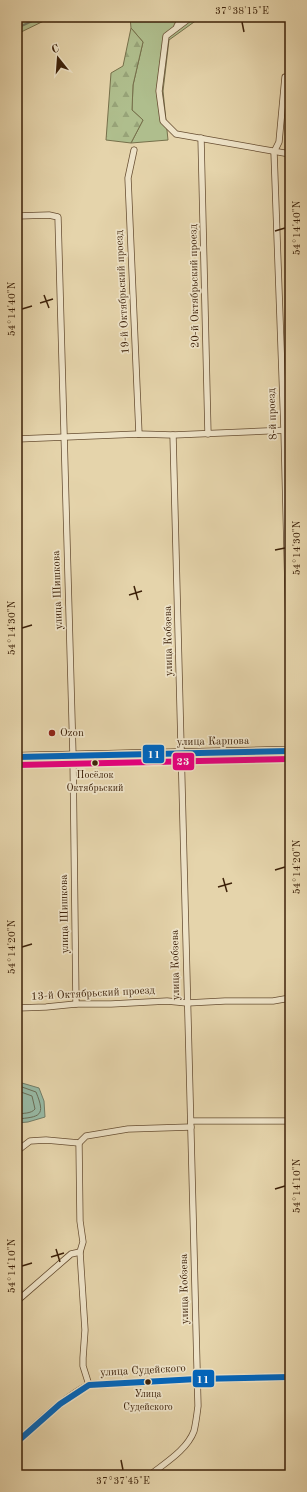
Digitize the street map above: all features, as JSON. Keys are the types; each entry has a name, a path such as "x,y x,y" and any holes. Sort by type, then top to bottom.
{"main road":[{"name":"улица Карпова","path":"17,757 290,751"}],"street":[{"path":"176,28 182,17"},
{"path":"191,17 166,36 159,91 163,121 176,134 290,154"},
{"name":"8-й проезд","path":"285,77 279,142 274,152 287,430 290,675"},
{"name":"20-й Октябрьский проезд","path":"201,138 208,434"},
{"name":"19-й Октябрьский проезд","path":"134,150 128,178 139,434"},
{"name":"улица Шишкова","path":"17,216 58,216 73,756 76,1004"},
{"path":"17,439 139,434 208,434 287,430"},
{"name":"улица Кобзева","path":"150,1475 181,1449 189,1440 194,1432 198,1406 173,435"},
{"name":"13-й Октябрьский проезд","path":"17,1008 76,1004 167,1001 187,1003 273,1001 290,998"},
{"path":"89,1385 83,1358 85,1330 80,1252 83,1242 80,1221 79,1143 86,1136 128,1129 191,1124 290,1121"},
{"path":"17,1151 30,1141 46,1140 79,1143"},
{"path":"17,1301 71,1254 80,1252"},
{"name":"улица Судейского","path":"17,1442 61,1403 89,1385 197,1379 290,1377"}],"green space":[{"path":"17,17 52,17 17,34"},
{"path":"130,17 201,17 169,40 163,91 168,140 131,143 143,120 132,110 133,85 143,42 131,28"},
{"path":"131,28 143,42 133,85 132,110 143,120 131,143 106,140 111,73 123,66"}],"water":[{"path":"22,1083 39,1088 44,1101 45,1117 28,1122 17,1123 17,1084"}],"waterway":[{"path":"17,28 41,17"}],"transit line":[{"name":"11","path":"17,757 290,751"},
{"name":"23","path":"17,765 290,759"},
{"name":"11","path":"17,1442 60,1404 89,1385 197,1379 290,1377"}],"place":[{"name":"Ozon","path":"52,733"},
{"name":"Посёлок Октябрьский","path":"95,763"},
{"name":"Улица Судейского","path":"148,1382"}]}
